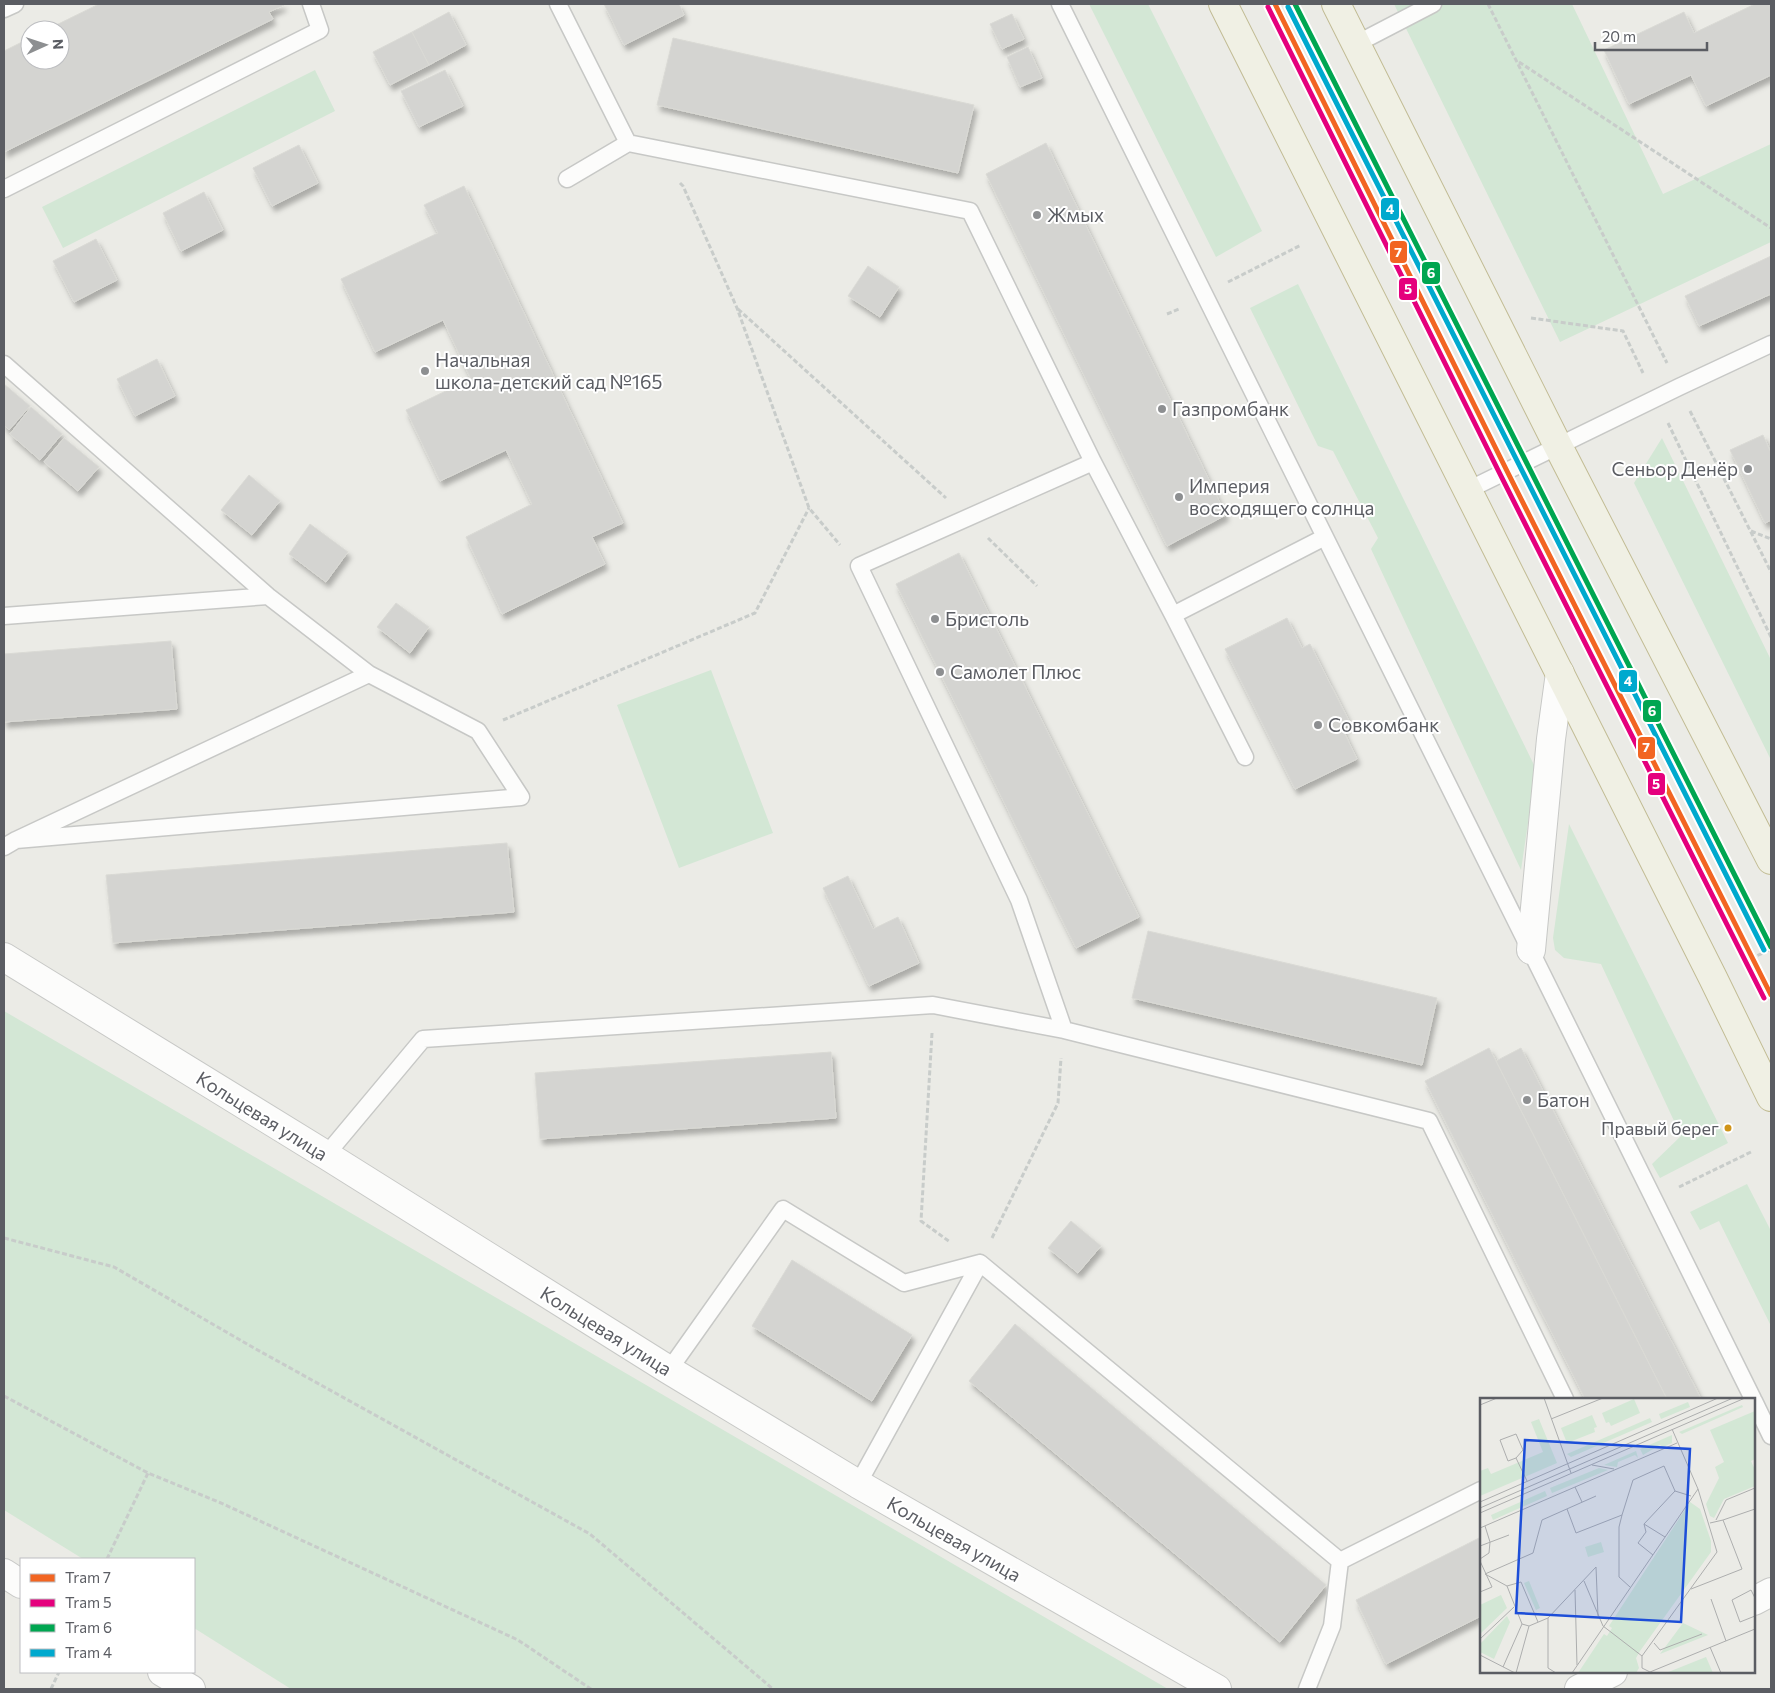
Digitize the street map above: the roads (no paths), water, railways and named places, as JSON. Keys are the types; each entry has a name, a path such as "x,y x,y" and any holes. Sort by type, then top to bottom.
{"highway":[{"path":"1223,4 1771,1097"},
{"path":"1336,4 1558,446 1771,860"}],"street":[{"path":"1531,950 1551,739 1560,673"},
{"name":"Кольцевая улица","path":"4,957 326,1155 669,1370 858,1484 1217,1689"},
{"path":"4,1573 20,1583"},
{"path":"1755,1600 1771,1592"},
{"path":"164,1673 191,1689"},
{"path":"1578,1689 1611,1673"}],"lane":[{"path":"4,9 15,4"},
{"path":"4,189 320,30 311,4"},
{"path":"558,4 628,143"},
{"path":"1060,4 1203,296 1531,950 1752,1398"},
{"path":"1356,44 1433,4"},
{"path":"567,179 628,143 970,211 1093,462 1245,757"},
{"path":"1468,490 1678,387 1771,344"},
{"path":"4,364 268,596 368,674 478,731 521,797 10,843"},
{"path":"1064,1030 1019,900 859,566 1093,462"},
{"path":"1173,615 1325,537"},
{"path":"4,616 268,596"},
{"path":"10,843 368,674"},
{"path":"326,1155 424,1039 933,1005 1064,1030 1429,1121 1565,1398"},
{"path":"669,1370 783,1209 904,1283 980,1263"},
{"path":"858,1484 980,1263"},
{"path":"980,1263 1340,1561"},
{"path":"1755,1404 1771,1436"},
{"path":"1340,1561 1480,1491"},
{"path":"1307,1689 1332,1626 1340,1561"}],"tram line":[{"name":"7","path":"1275,4 1507,471 1771,995"},
{"name":"6","path":"1295,4 1771,947"},
{"name":"5","path":"1268,7 1500,474 1764,998"},
{"name":"4","path":"1288,7 1764,950"}],"place":[{"name":"Жмых","path":"1037,215"},
{"name":"Начальная школа-детский сад №165","path":"425,371"},
{"name":"Газпромбанк","path":"1162,409"},
{"name":"Сеньор Денёр","path":"1748,469"},
{"name":"Империя восходящего солнца","path":"1179,497"},
{"name":"Бристоль","path":"935,619"},
{"name":"Самолет Плюс","path":"940,672"},
{"name":"Совкомбанк","path":"1318,725"},
{"name":"Батон","path":"1527,1100"},
{"name":"Правый берег","path":"1728,1128"}]}
